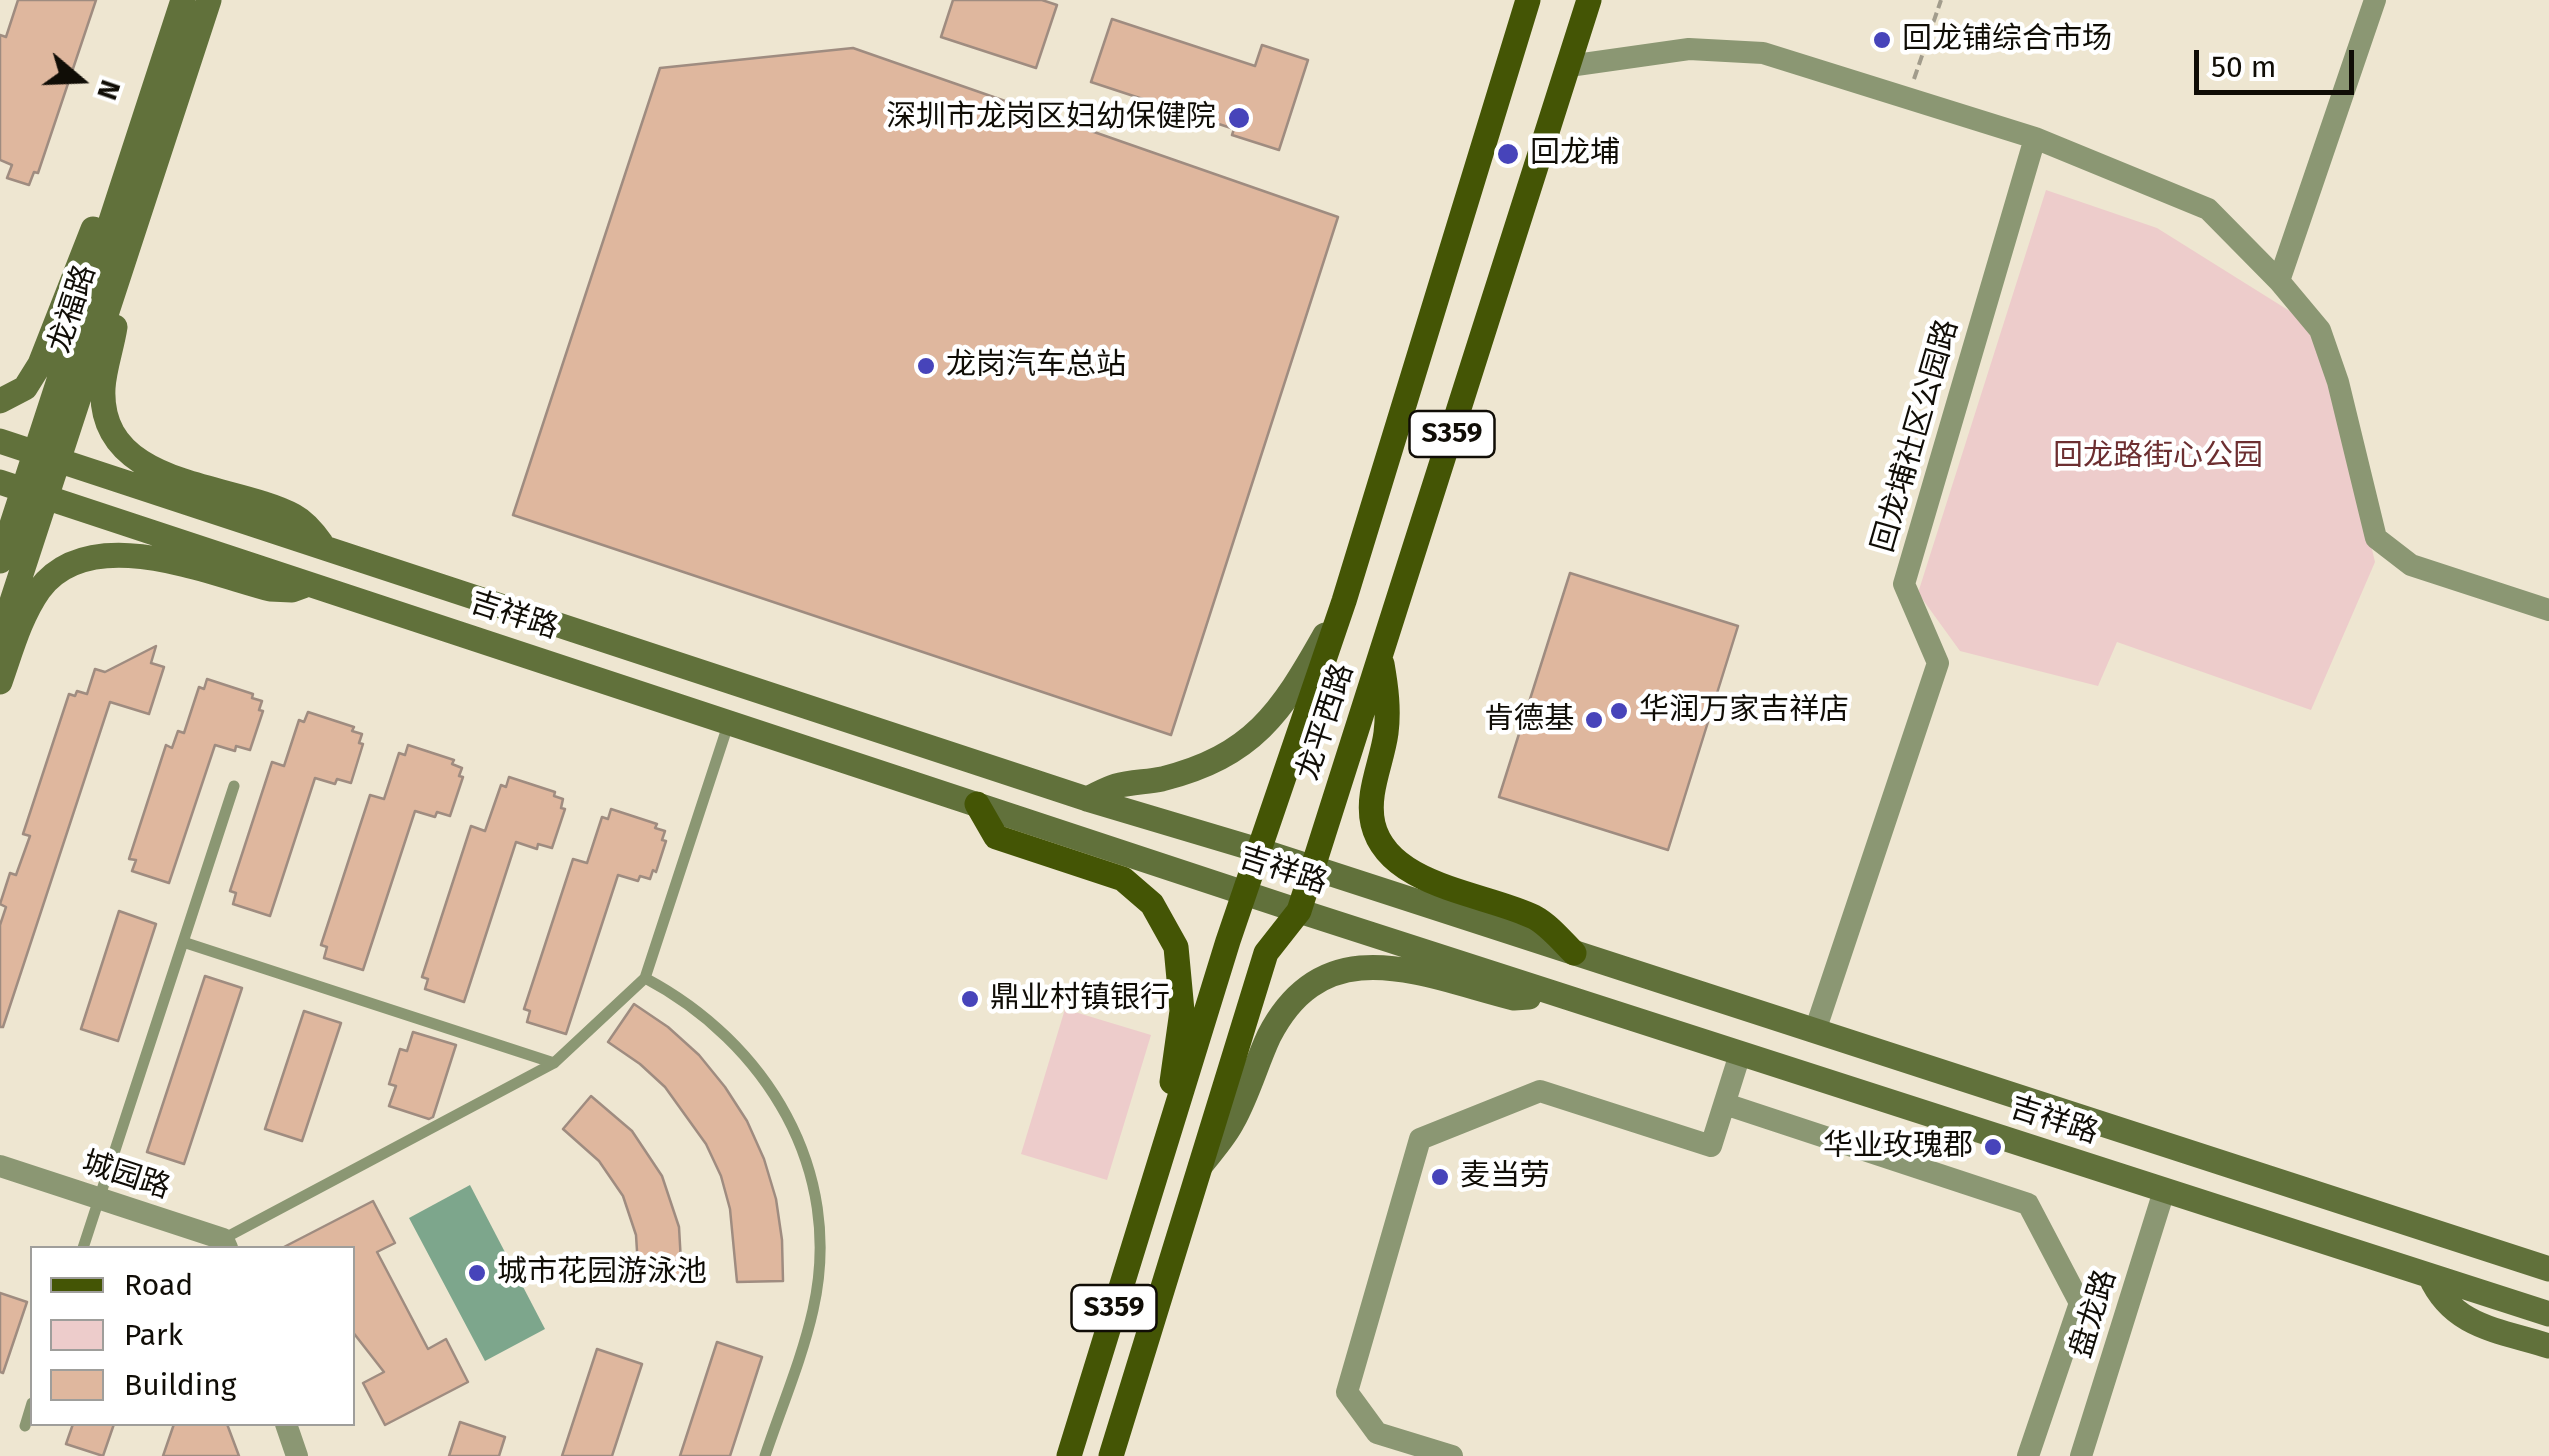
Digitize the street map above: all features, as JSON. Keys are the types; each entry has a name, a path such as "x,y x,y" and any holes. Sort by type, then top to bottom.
{"main road":[{"name":"龙福路","path":"0,560 23,490 47,456 117,279 209,0"},
{"name":"龙平西路","path":"1069,1456 1258,850 1344,602 1528,0"},
{"name":"龙平西路","path":"1111,1456 1266,954 1299,911 1589,0"},
{"name":"龙福路","path":"47,456 122,189 183,1"},
{"path":"0,401 25,388 40,364 98,215 122,189"},
{"path":"117,279 116,327 102,390 108,420 120,444 139,461 167,476 294,516 324,546"},
{"name":"吉祥路","path":"0,441 1087,799 1258,850 2549,1269"},
{"name":"龙福路","path":"0,638 23,490"},
{"name":"吉祥路","path":"23,490 1299,911 2549,1314"},
{"path":"0,682 21,625 41,588 64,568 94,557 132,554 270,589 292,590 310,583"},
{"path":"1087,799 1116,786 1161,779 1212,762 1250,741 1284,702 1344,602"},
{"path":"1380,659 1387,715 1373,782 1373,824 1386,848 1400,864 1424,880 1538,918 1574,952"},
{"path":"977,804 996,836 1123,879 1152,904 1176,947 1182,1011 1160,1160"},
{"path":"1201,1164 1234,1120 1269,1036 1286,1008 1318,979 1360,966 1394,966 1514,998 1562,996"},
{"path":"2430,1276 2438,1296 2462,1318 2549,1346"}],"street":[{"path":"2279,281 2375,0"},
{"path":"1569,66 1689,49 1763,53 2034,138 2208,209 2279,281 2320,330 2338,382 2376,538 2411,565 2549,610"},
{"name":"回龙埔社区公园路","path":"1815,1031 1938,663 1904,584 2034,138"},
{"path":"1452,1456 1377,1433 1346,1392 1420,1139 1540,1091 1711,1146 1740,1054"},
{"path":"1724,1104 2028,1204 2080,1302 2028,1456"},
{"name":"城园路","path":"0,1166 225,1244"},
{"name":"盘龙路","path":"2081,1456 2164,1190"},
{"path":"287,1426 297,1456"}],"lane":[{"path":"225,1244 554,1063 646,978 729,722"},
{"path":"84,1246 234,786"},
{"path":"183,942 554,1063"},
{"path":"646,978 709,1018 762,1074 792,1126 812,1186 819,1248 813,1310 765,1456"},
{"path":"25,1426 30,1410"}],"path":[{"path":"1908,98 1941,0"}],"green space":[{"name":"回龙路街心公园","path":"2046,190 2157,228 2320,330 2375,562 2311,710 2117,642 2098,686 1960,651 1918,593"},
{"path":"1065,1009 1151,1035 1107,1180 1021,1154"}],"shaded area":[{"name":"城市花园游泳池","path":"470,1185 545,1329 485,1361 409,1218"}],"building":[{"path":"18,0 96,0 38,173 34,172 29,185 7,178 12,165 0,160 0,35 6,37"},
{"path":"953,0 1042,0 1057,5 1036,68 941,37"},
{"path":"1112,19 1255,66 1262,45 1308,60 1279,150 1232,135 1234,129 1091,82"},
{"name":"龙岗汽车总站","path":"853,48 1338,217 1171,735 513,515 660,68"},
{"name":"华润万家吉祥店","path":"1570,573 1738,626 1668,850 1499,797"},
{"path":"156,646 151,663 164,667 149,714 110,702 0,1027 0,925 6,907 0,904 10,873 16,875 30,836 23,834 69,694 87,694 95,669 105,672"},
{"path":"207,679 253,694 252,698 262,701 259,710 263,711 250,750 236,746 235,751 215,745 169,883 132,871 136,860 129,859 166,745 172,748 178,731 184,733 199,687 204,689"},
{"path":"308,712 354,727 352,731 362,734 359,743 363,744 351,783 337,779 335,784 315,778 270,916 233,904 236,893 230,891 272,762 284,766 299,720 304,722"},
{"path":"408,745 454,760 452,764 462,768 459,776 463,777 450,816 437,812 435,817 415,811 363,970 324,958 327,947 321,945 370,795 384,799 399,753 405,755"},
{"path":"509,777 555,792 554,796 563,799 561,808 565,809 552,848 538,844 537,849 516,842 464,1002 425,989 428,979 422,977 471,826 485,831 501,785 506,787"},
{"path":"611,809 657,824 655,828 665,831 662,840 666,841 650,879 640,876 638,881 618,875 566,1034 527,1022 530,1011 524,1009 573,859 587,863 602,817 608,819"},
{"path":"119,911 156,924 118,1041 81,1029"},
{"path":"205,976 242,988 184,1164 147,1152"},
{"path":"634,1004 699,1055 747,1121 776,1199 783,1281 737,1282 730,1209 706,1144 665,1087 608,1042"},
{"path":"304,1011 341,1023 302,1141 265,1129"},
{"path":"413,1032 456,1045 433,1117 429,1119 389,1106 396,1086 389,1084 400,1049 407,1051"},
{"path":"591,1096 632,1131 662,1176 679,1227 682,1280 639,1283 636,1235 623,1196 599,1161 563,1129"},
{"path":"373,1201 395,1243 377,1252 428,1349 446,1339 468,1382 385,1425 363,1383 384,1372 355,1335 355,1246 286,1246"},
{"path":"0,1293 27,1302 3,1373 0,1372"},
{"path":"717,1342 762,1357 730,1456 680,1456"},
{"path":"597,1349 642,1364 612,1456 562,1456"},
{"path":"460,1422 505,1437 499,1456 449,1456"},
{"path":"72,1426 113,1426 103,1456 66,1444"},
{"path":"173,1426 228,1426 239,1456 163,1456"}],"place":[{"name":"回龙铺综合市场","path":"1882,40"},
{"name":"深圳市龙岗区妇幼保健院","path":"1239,118"},
{"name":"回龙埔","path":"1508,154"},
{"name":"龙岗汽车总站","path":"926,366"},
{"name":"华润万家吉祥店","path":"1619,711"},
{"name":"肯德基","path":"1594,720"},
{"name":"鼎业村镇银行","path":"970,999"},
{"name":"华业玫瑰郡","path":"1993,1147"},
{"name":"麦当劳","path":"1440,1177"},
{"name":"城市花园游泳池","path":"477,1273"}]}
